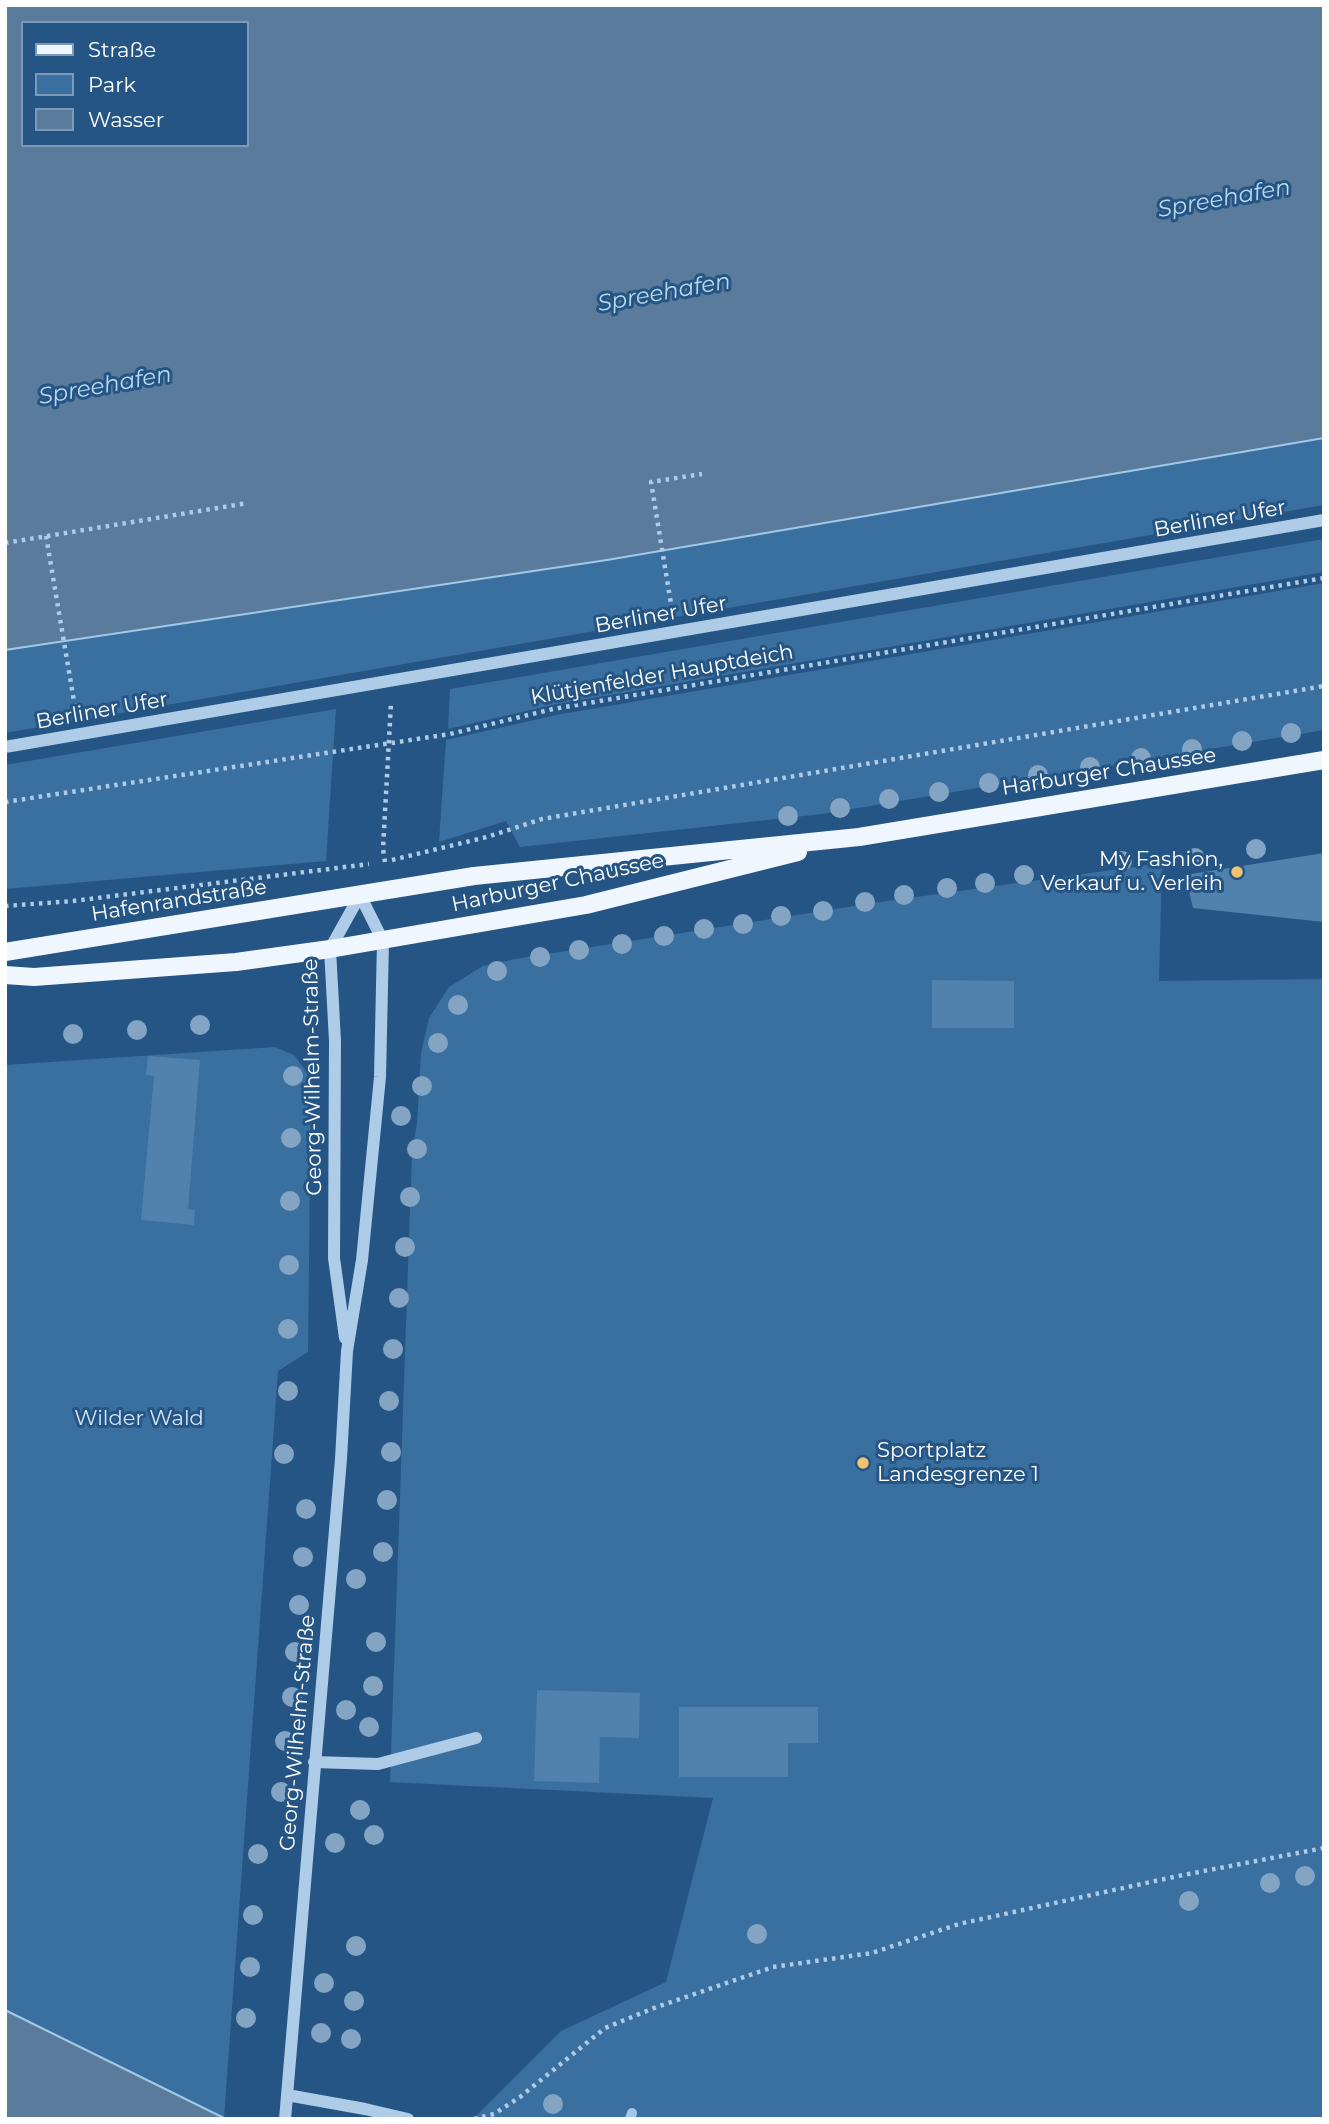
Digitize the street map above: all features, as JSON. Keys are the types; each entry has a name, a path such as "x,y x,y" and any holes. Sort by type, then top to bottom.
{"main road":[{"name":"Harburger Chaussee","path":"360,895 474,877 859,837 1324,760"},
{"name":"Harburger Chaussee","path":"5,975 34,977 263,959 383,941 586,905 859,837"},
{"name":"Hafenrandstraße","path":"5,951 360,895"}],"street":[{"name":"Berliner Ufer","path":"5,747 1324,520"},
{"name":"Georg-Wilhelm-Straße","path":"285,2119 341,1459 347,1350 362,1260 380,1077 383,941 360,895"},
{"name":"Georg-Wilhelm-Straße","path":"347,1350 334,1258 335,1041 330,949 360,895"},
{"path":"314,1762 378,1764 476,1738"},
{"path":"287,2095 408,2119"}],"path":[{"path":"675,632 651,482 702,474"},
{"path":"5,543 248,503"},
{"path":"46,536 80,734"},
{"name":"Klütjenfelder Hauptdeich","path":"5,802 450,734 553,709 1324,578"},
{"path":"5,906 73,901 385,862 487,837 542,819 1324,686"},
{"path":"385,862 383,849 391,699"},
{"path":"474,2119 494,2114 520,2097 605,2028 654,2008 773,1968 872,1953 960,1924 1178,1876 1324,1848"}],"green space":[{"path":"1324,438 1324,505 5,733 5,650 607,560"},
{"path":"1324,539 1324,572 552,705 448,729 450,689"},
{"path":"1324,583 1324,730 822,814 520,847 506,821 439,842 446,740 556,715"},
{"path":"336,709 326,861 5,889 5,765"},
{"name":"Sportplatz Landesgrenze 1","path":"1162,863 1159,981 1324,979 1324,2119 473,2119 561,2031 666,1982 713,1798 390,1782 412,1153 417,1124 421,1053 429,1018 449,987 483,966 515,959 880,902"},
{"name":"Wilder Wald","path":"275,1047 294,1055 309,1075 311,1088 308,1352 278,1371 224,2118 5,2010 5,1065"}],"water":[{"name":"Spreehafen","path":"5,5 1324,5 1324,438 607,560 5,650"},
{"path":"5,2010 224,2118 224,2119 5,2119"}],"building":[{"path":"1324,853 1324,922 1193,908 1185,875"},
{"path":"932,980 1014,981 1014,1028 932,1028"},
{"path":"148,1056 200,1060 188,1209 195,1210 194,1225 141,1220 154,1076 146,1075"},
{"path":"537,1690 640,1693 639,1738 600,1737 599,1783 534,1781"},
{"path":"679,1707 818,1707 818,1743 788,1743 788,1777 679,1777"}],"waterway":[{"path":"630,2119 632,2113"}],"place":[{"name":"My Fashion, Verkauf u. Verleih","path":"1237,872"},
{"name":"Sportplatz Landesgrenze 1","path":"863,1463"}]}
